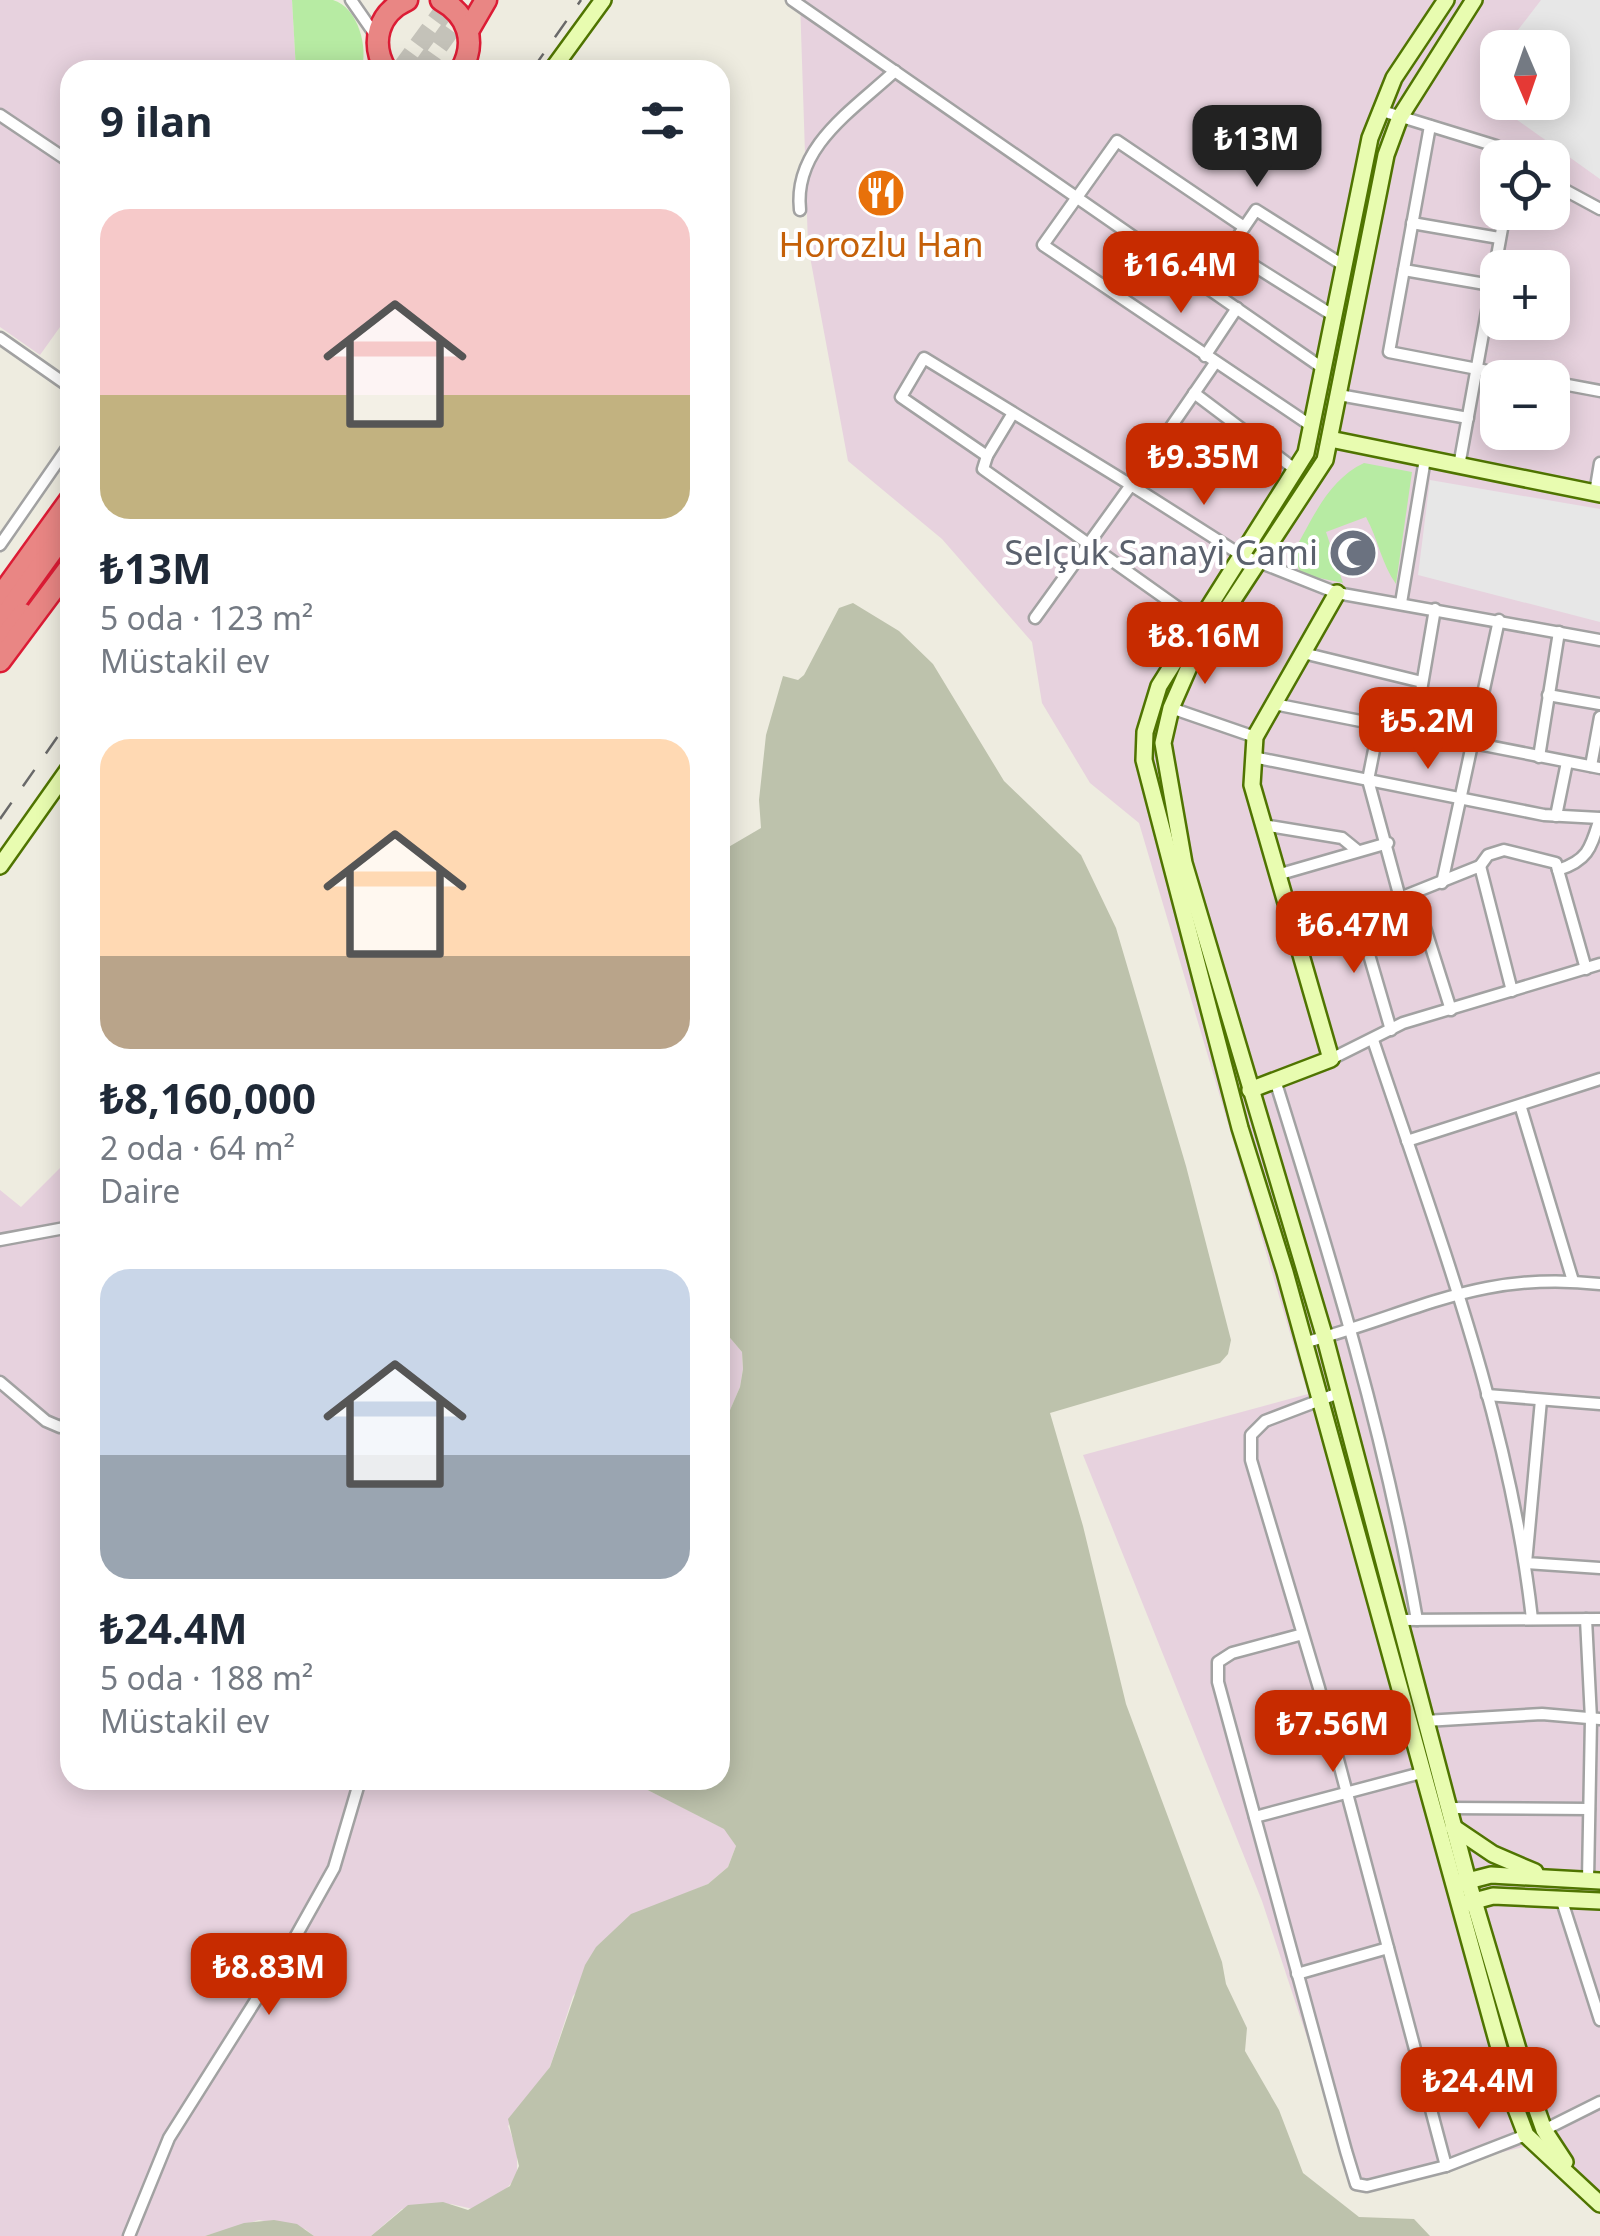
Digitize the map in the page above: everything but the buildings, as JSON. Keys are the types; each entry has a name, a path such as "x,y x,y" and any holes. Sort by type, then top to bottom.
{"highway":[{"path":"440,0 454,8 468,30 470,45 465,60"},
{"path":"468,30 486,0"},
{"path":"379,58 383,20 398,1"},
{"path":"0,597 60,514"},
{"path":"0,623 60,540"},
{"path":"0,644 60,563"},
{"path":"0,661 60,580"}],"street":[{"path":"351,0 379,58"},
{"path":"562,60 604,0"},
{"path":"792,0 1324,369"},
{"path":"1446,0 1394,78 1379,110 1313,427 1296,470 1159,686 1144,732 1148,790 1421,1773 1544,2130 1576,2178"},
{"path":"1408,1620 1336,1394 1324,1338 1184,863 1163,743 1172,708 1198,653 1317,478 1340,395 1386,155 1400,117 1474,0"},
{"path":"800,210 801,174 814,147 895,71"},
{"path":"1379,110 1480,141"},
{"path":"0,115 60,155"},
{"path":"1430,126 1389,352 1480,370"},
{"path":"1244,227 1117,141 1043,245 1313,427"},
{"path":"1570,193 1600,209"},
{"path":"1204,286 1256,210 1344,265"},
{"path":"1412,223 1499,238"},
{"path":"1497,250 1501,230"},
{"path":"1229,250 1334,316"},
{"path":"1404,270 1480,283"},
{"path":"1035,618 1194,393 1236,308"},
{"path":"0,338 60,380"},
{"path":"1460,466 1481,340"},
{"path":"986,456 901,397 924,358 1260,565 1336,593 1600,640"},
{"path":"1570,385 1600,391"},
{"path":"1194,393 1296,470"},
{"path":"1340,395 1468,418"},
{"path":"1014,413 982,469 1197,621"},
{"path":"1330,439 1597,493 1600,463"},
{"path":"0,545 60,458"},
{"path":"1401,604 1425,459"},
{"path":"1331,1059 1252,785 1255,736 1336,593"},
{"path":"1414,732 1435,609"},
{"path":"1442,883 1499,620"},
{"path":"1540,757 1559,632"},
{"path":"1303,652 1422,682"},
{"path":"1548,695 1600,704"},
{"path":"1274,704 1596,767 1600,717"},
{"path":"1172,708 1255,736"},
{"path":"1379,725 1368,780 1400,898"},
{"path":"1254,757 1556,816 1600,818 1591,851 1582,862 1558,870"},
{"path":"1556,816 1567,762"},
{"path":"0,866 60,782"},
{"path":"1263,826 1342,838 1358,851"},
{"path":"1277,874 1388,843"},
{"path":"1291,923 1414,894 1480,866 1488,855 1504,850 1556,863 1586,968"},
{"path":"1480,866 1512,991"},
{"path":"1414,894 1450,1010"},
{"path":"1356,910 1391,1030"},
{"path":"1250,1090 1331,1059 1391,1030 1600,964"},
{"path":"1372,1040 1458,1292 1488,1396 1526,1562 1532,1619"},
{"path":"1407,1141 1521,1108 1600,1079"},
{"path":"1275,1080 1352,1328 1402,1530 1408,1620 1425,1721 1453,1827 1460,1884"},
{"path":"1521,1108 1574,1281"},
{"path":"0,1240 60,1229"},
{"path":"1303,1344 1458,1292 1504,1282 1600,1284"},
{"path":"0,1382 46,1421 60,1427"},
{"path":"1336,1394 1318,1397 1265,1421 1251,1435 1252,1460 1304,1634 1446,2166"},
{"path":"1488,1396 1600,1404"},
{"path":"1526,1562 1541,1400"},
{"path":"1526,1562 1600,1568"},
{"path":"1460,1884 1491,1875 1594,1880 1589,1809 1596,1719 1586,1619"},
{"path":"1408,1620 1600,1619"},
{"path":"1304,1634 1232,1653 1218,1662 1218,1682 1356,2184 1367,2186 1446,2166 1526,2135"},
{"path":"1425,1721 1542,1714 1596,1719"},
{"path":"1255,1817 1421,1773"},
{"path":"129,2236 169,2138 292,1944 334,1868 357,1790"},
{"path":"1448,1808 1589,1809"},
{"path":"1453,1827 1493,1854 1548,1877"},
{"path":"1466,1903 1493,1896 1600,1901"},
{"path":"1561,1898 1600,2020"},
{"path":"1466,1903 1526,2135 1600,2204"},
{"path":"1297,1974 1388,1948"},
{"path":"1544,2130 1600,2102"}],"shaded area":[{"path":"0,0 292,0 295,60 60,60 60,327 40,355 0,327"},
{"path":"800,0 1600,0 1600,2192 1550,2141 1356,2186 1262,1901 1083,1455 1308,1394 1139,823 1090,783 1042,703 1032,642 942,539 848,461 808,246"},
{"path":"1541,0 1600,0 1600,179 1570,158 1570,140 1545,140 1517,120 1570,120 1570,30 1518,30"},
{"path":"1430,480 1600,509 1600,622 1418,575"},
{"path":"853,603 899,631 933,664 1004,781 1081,855 1116,928 1186,1166 1231,1340 1228,1354 1220,1363 1050,1413 1083,1526 1126,1704 1222,1962 1226,1984 1247,2028 1245,2051 1279,2110 1303,2173 1359,2217 1414,2219 1430,2236 371,2236 408,2205 443,2202 468,2210 510,2186 519,2166 508,2119 550,2067 585,1965 596,1947 631,1914 708,1884 728,1867 736,1846 724,1829 648,1790 730,1790 730,1410 743,1369 742,1352 730,1338 730,846 761,828 759,800 766,735 783,676 798,680 804,675 839,608"},
{"path":"60,1168 60,1790 648,1790 725,1829 736,1846 728,1867 708,1884 658,1905 573,1996 550,2067 508,2126 517,2150 517,2177 503,2192 473,2209 451,2204 402,2209 371,2236 314,2236 305,2229 259,2220 205,2236 0,2236 0,1190 21,1207"},
{"path":"730,1338 742,1352 740,1387 730,1410"},
{"path":"274,2220 297,2224 314,2236 205,2236 244,2223"}],"green space":[{"path":"292,0 333,0 342,4 359,30 363,60 295,60"},
{"path":"1364,463 1412,472 1396,584 1366,517 1326,532 1343,583 1300,574 1294,551 1315,513 1341,479"}],"tunnel":[{"path":"408,60 452,0"},
{"path":"428,60 471,0"}],"railway":[{"path":"539,60 581,0"},
{"path":"0,819 60,733"}],"place":[{"name":"Horozlu Han","path":"881,193"},
{"name":"Selçuk Sanayi Cami","path":"1353,553"}]}
